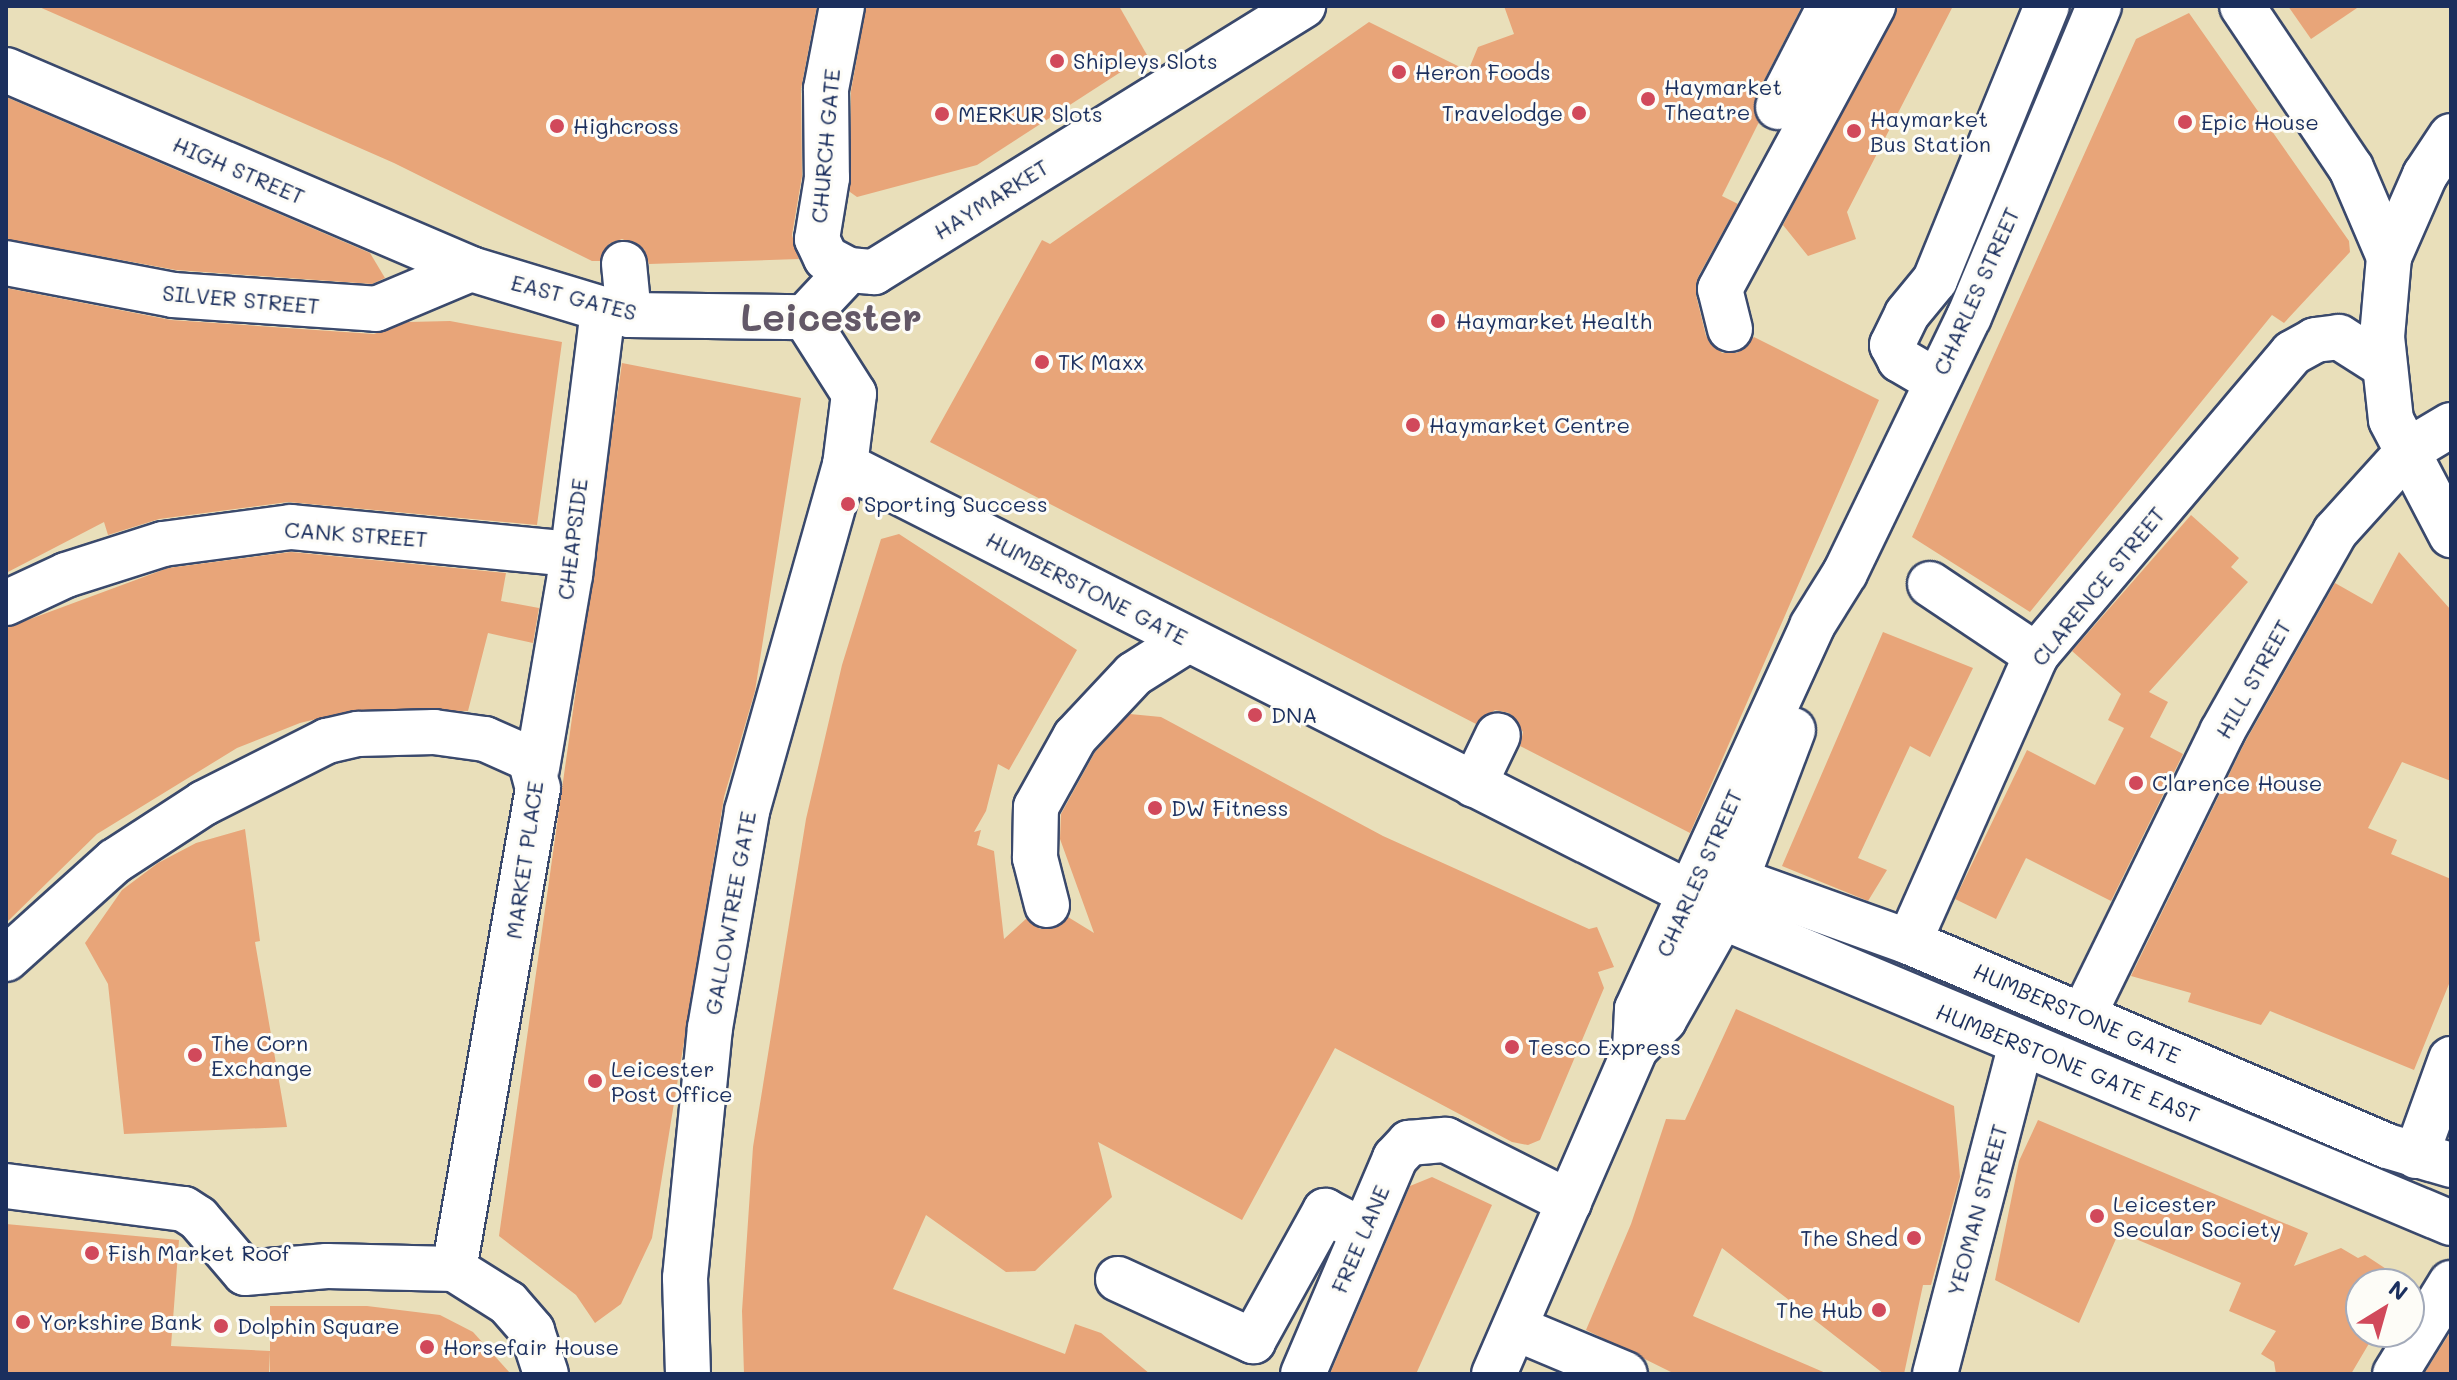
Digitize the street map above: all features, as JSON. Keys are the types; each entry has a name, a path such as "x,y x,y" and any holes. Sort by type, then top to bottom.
{"street":[{"name":"CHURCH GATE","path":"842,6 826,89 827,178 817,239 826,258 849,270"},
{"name":"HAYMARKET","path":"849,270 874,272 1303,6"},
{"path":"1778,107 1830,6"},
{"path":"1730,329 1720,289 1873,6"},
{"path":"1936,381 1900,360 1892,345 1907,314 1935,280 2047,6"},
{"name":"CHARLES STREET","path":"1494,1374 1635,1049 1637,1009 1707,892 1812,626 1845,573 1969,317 2099,6"},
{"path":"2242,6 2351,168 2389,257"},
{"name":"HIGH STREET","path":"6,70 471,269"},
{"path":"2449,529 2391,420 2383,365 2383,300 2389,257 2425,175 2451,136"},
{"name":"CHEAPSIDE","path":"537,768 624,264"},
{"name":"SILVER STREET","path":"17,270 173,295 376,309 471,269"},
{"name":"EAST GATES","path":"471,269 616,312 805,317"},
{"path":"845,465 854,394 805,317 849,270"},
{"name":"CLARENCE STREET","path":"1909,942 2036,655 2292,353 2315,340 2339,337 2383,365"},
{"name":"HILL STREET","path":"2084,1014 2222,732 2335,532 2409,450 2451,425"},
{"name":"HUMBERSTONE GATE","path":"845,465 1474,785 1707,892 1909,942 2433,1160"},
{"name":"GALLOWTREE GATE","path":"688,1374 685,1278 710,1028 747,811 845,465"},
{"name":"CANK STREET","path":"6,603 59,562 186,539 291,527 570,573"},
{"path":"1930,584 2036,655"},
{"path":"1047,905 1035,858 1036,807 1075,737 1134,674 1188,640"},
{"name":"MARKET PLACE","path":"6,959 115,861 204,803 327,741 358,734 447,734 505,745 537,768 538,788 454,1269"},
{"path":"1474,785 1498,735"},
{"name":"HUMBERSTONE GATE EAST","path":"1707,892 2020,1047 2096,1073 2451,1223"},
{"name":"YEOMAN STREET","path":"1935,1374 2020,1047"},
{"path":"2433,1160 2451,1059"},
{"name":"FREE LANE","path":"1303,1374 1395,1158 1409,1143 1446,1140 1569,1202"},
{"path":"6,1186 184,1209 198,1218 245,1273 327,1266 454,1269 508,1303 532,1331 546,1374"},
{"path":"1118,1279 1253,1341 1325,1211 1363,1231"},
{"path":"2395,1374 2451,1283"},
{"path":"1515,1328 1625,1374"}],"building":[{"name":"Highcross","path":"37,6 817,6 801,89 802,176 792,235 799,259 649,264 644,249 622,239 609,244 600,261 592,261 394,163"},
{"path":"866,6 1119,6 1147,55 977,165 857,197 850,192 851,91"},
{"name":"Haymarket Centre","path":"1504,6 1802,6 1756,96 1759,122 1722,196 1738,204 1698,277 1696,295 1706,336 1722,353 1737,353 1754,337 1879,400 1690,833 1520,746 1523,732 1509,713 1495,710 1476,724 930,442 1042,240 1050,244 1369,22 1468,71 1478,47 1514,34"},
{"name":"Haymarket Bus Station","path":"1898,6 1953,6 1847,212 1856,239 1808,256 1783,225"},
{"path":"2288,6 2360,6 2311,39"},
{"path":"2189,13 2349,241 2350,252 2284,323 2272,315 2030,612 1912,537 2136,39"},
{"path":"6,97 370,253 385,278 372,284 176,270 6,239"},
{"path":"6,288 171,320 374,334 408,322 450,321 562,342 537,525 288,502 159,519 108,535 104,522 6,573"},
{"path":"622,363 801,398 755,691 724,797 652,1238 621,1304 595,1323 576,1295 499,1236"},
{"path":"2191,515 2239,558 2231,567 2248,582 2149,692 2168,702 2150,737 2183,754 2111,901 2026,858 1996,919 1955,899 2027,750 2095,785 2124,728 2108,720 2121,694 2072,651"},
{"path":"899,534 1077,650 1009,770 998,764 986,811 974,832 981,830 977,845 994,851 1004,939 1027,918 1040,929 1052,929 1068,917 1094,933 1060,839 1061,814 1095,752 1130,714 1161,717 1383,836 1589,929 1597,927 1614,967 1598,972 1604,988 1540,1140 1528,1145 1512,1142 1335,1048 1242,1220 1098,1142 1112,1197 1035,1271 1006,1272 926,1215 893,1289 1065,1354 1075,1324 1101,1333 1150,1374 744,1374 742,1311 753,1147 806,819 842,665 881,539"},
{"path":"291,552 506,573 501,601 539,608 533,643 488,633 468,711 353,710 300,723 237,748 97,834 6,923 6,628 168,568"},
{"path":"2399,552 2451,610 2451,781 2402,762 2368,828 2397,840 2391,854 2451,879 2451,979 2414,1070 2270,1011 2261,1025 2188,1002 2191,993 2131,976 2244,744 2335,583 2372,604"},
{"path":"1883,632 1973,668 1930,757 1910,746 1858,858 1887,870 1868,901 1782,866"},
{"path":"245,829 260,941 255,942 287,1127 124,1134 108,984 85,943 122,890 158,863 196,843"},
{"path":"1736,1009 1954,1106 1960,1177 1931,1285 1923,1285 1904,1374 1884,1374 1722,1248 1693,1316 1828,1374 1675,1374 1586,1330 1631,1224 1666,1119 1685,1120"},
{"path":"2038,1120 2308,1233 2294,1266 2341,1248 2358,1258 2365,1255 2385,1268 2345,1268 2345,1348 2366,1348 2351,1374 2276,1374 2274,1362 2261,1354 2276,1331 2229,1311 2241,1283 2119,1232 2079,1323 1995,1280 2019,1161"},
{"path":"1432,1177 1492,1205 1416,1374 1330,1374 1410,1186"},
{"path":"6,1224 179,1240 171,1346 270,1351 269,1374 6,1374"},
{"path":"270,1306 367,1306 440,1315 473,1332 511,1374 270,1374"},
{"path":"2451,1331 2451,1374 2424,1374"}],"place":[{"name":"Shipleys Slots","path":"1057,61"},
{"name":"Heron Foods","path":"1399,72"},
{"name":"Haymarket Theatre","path":"1648,99"},
{"name":"Travelodge","path":"1579,113"},
{"name":"MERKUR Slots","path":"942,114"},
{"name":"Epic House","path":"2185,122"},
{"name":"Highcross","path":"557,126"},
{"name":"Haymarket Bus Station","path":"1854,131"},
{"name":"Haymarket Health","path":"1438,321"},
{"name":"TK Maxx","path":"1042,362"},
{"name":"Haymarket Centre","path":"1413,425"},
{"name":"Sporting Success","path":"848,504"},
{"name":"DNA","path":"1255,715"},
{"name":"Clarence House","path":"2136,783"},
{"name":"DW Fitness","path":"1155,808"},
{"name":"Tesco Express","path":"1512,1047"},
{"name":"The Corn Exchange","path":"195,1055"},
{"name":"Leicester Post Office","path":"595,1081"},
{"name":"Leicester Secular Society","path":"2097,1216"},
{"name":"The Shed","path":"1914,1238"},
{"name":"Fish Market Roof","path":"92,1253"},
{"name":"The Hub","path":"1879,1310"},
{"name":"Yorkshire Bank","path":"23,1322"},
{"name":"Dolphin Square","path":"221,1326"},
{"name":"Horsefair House","path":"427,1347"}],"district":[{"name":"Leicester","path":"831,317"}]}
